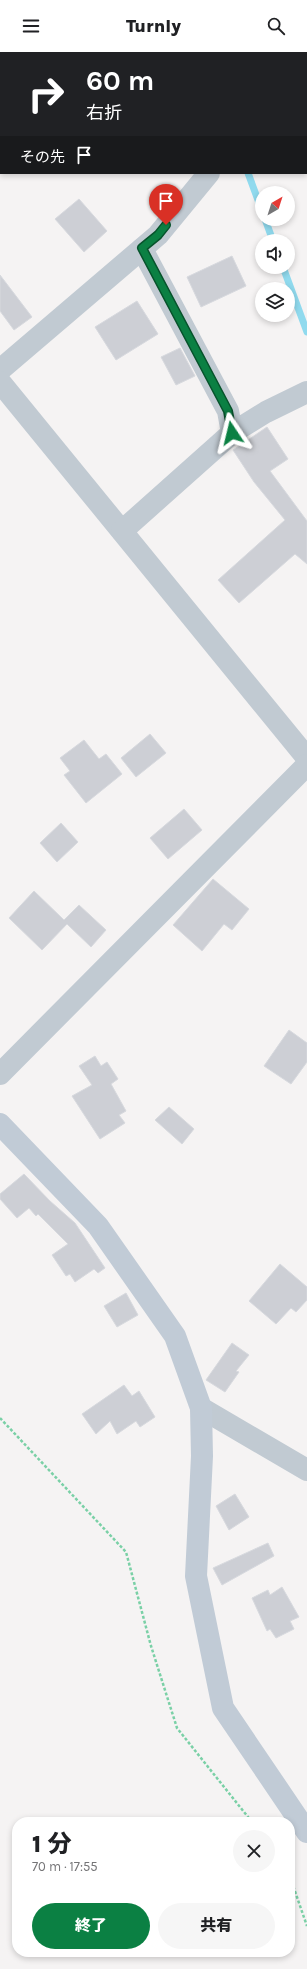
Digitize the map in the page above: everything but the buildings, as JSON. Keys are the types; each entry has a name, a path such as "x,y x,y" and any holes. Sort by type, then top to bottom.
{"street":[{"path":"0,370 158,235 208,174"},
{"path":"142,248 228,411 232,433"},
{"path":"0,382 307,758"},
{"path":"122,532 232,433 266,412 307,392"},
{"path":"0,1074 307,765"},
{"path":"0,1124 98,1226 175,1336 201,1408 202,1456 196,1576 223,1708 307,1832"},
{"path":"201,1408 307,1470"}],"path":[{"path":"0,1418 126,1552 177,1728 248,1817"},
{"path":"295,1891 307,1926"}],"waterway":[{"path":"248,174 255,192"},
{"path":"268,226 270,234"},
{"path":"286,274 307,332"}],"route":[{"path":"166,225 158,235 142,248 228,411 232,433"}]}
